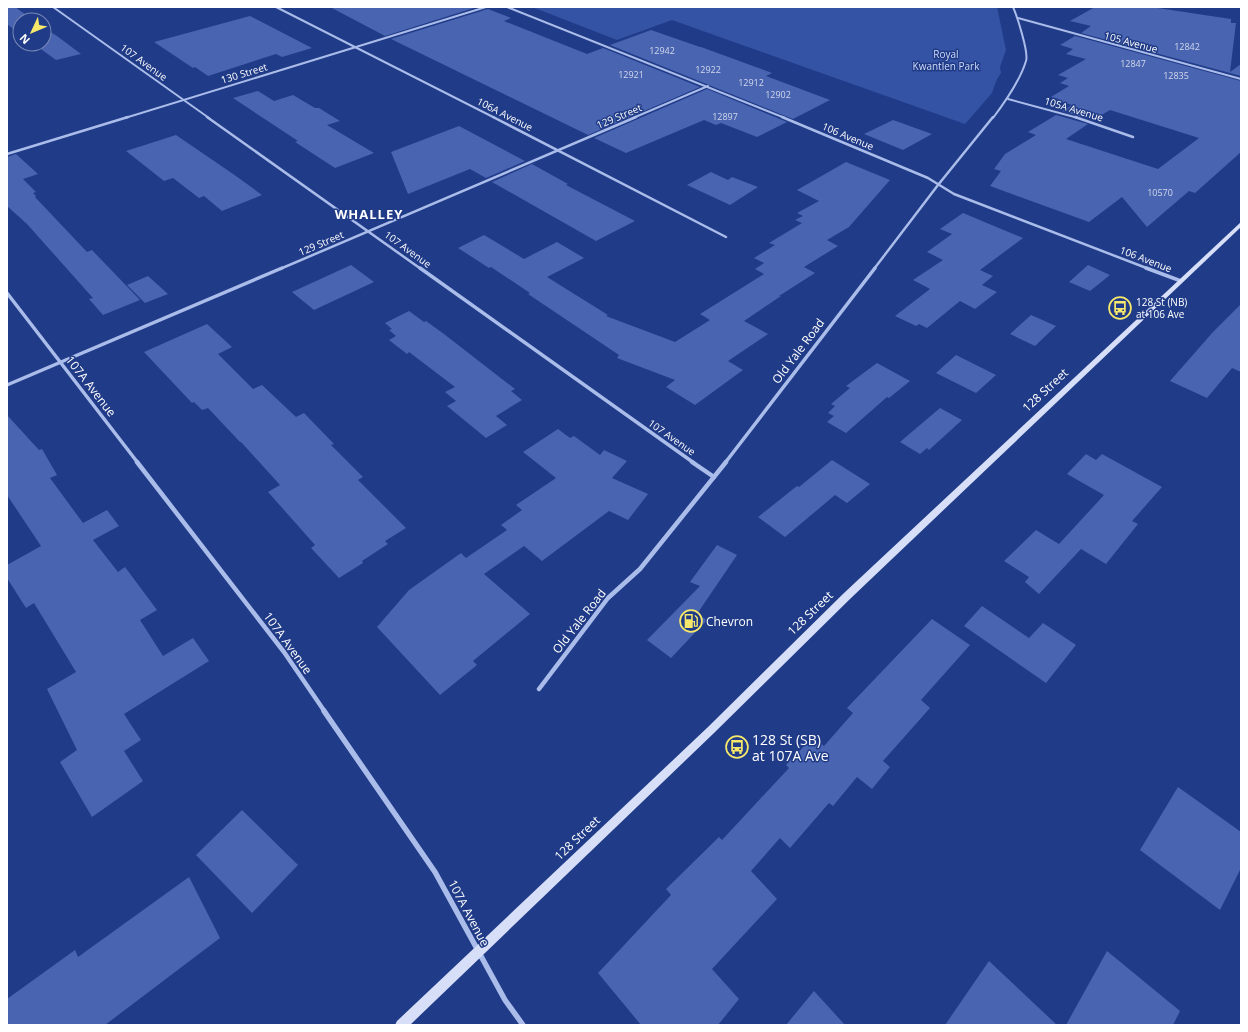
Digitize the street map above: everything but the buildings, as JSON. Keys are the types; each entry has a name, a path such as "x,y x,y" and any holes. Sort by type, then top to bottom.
{"main road":[{"name":"128 Street","path":"401,1025 711,730 847,596 1241,224"}],"street":[{"name":"107 Avenue","path":"53,7 714,477"},
{"name":"106A Avenue","path":"276,7 559,150 726,237"},
{"name":"130 Street","path":"7,154 486,7"},
{"name":"106 Avenue","path":"507,7 708,86 922,176 954,194 1181,281"},
{"name":"Old Yale Road","path":"540,689 608,598 640,569 714,477 938,185 1008,99 1027,60 1018,18 1013,7"},
{"name":"105 Avenue","path":"1018,18 1241,79"},
{"name":"129 Street","path":"7,385 708,86"},
{"name":"105A Avenue","path":"1008,99 1067,114 1133,137"},
{"name":"107A Avenue","path":"7,293 59,363 284,652 435,872 505,1000 522,1025"}],"green space":[{"name":"Royal Kwantlen Park","path":"532,7 997,7 1006,50 1000,67 1001,73 992,93 965,124 672,20 617,40"}],"place":[{"name":"128 St (NB) at 106 Ave","path":"1120,308"},
{"name":"Chevron","path":"691,621"},
{"name":"128 St (SB) at 107A Ave","path":"737,747"}],"district":[{"name":"WHALLEY","path":"369,214"}]}
